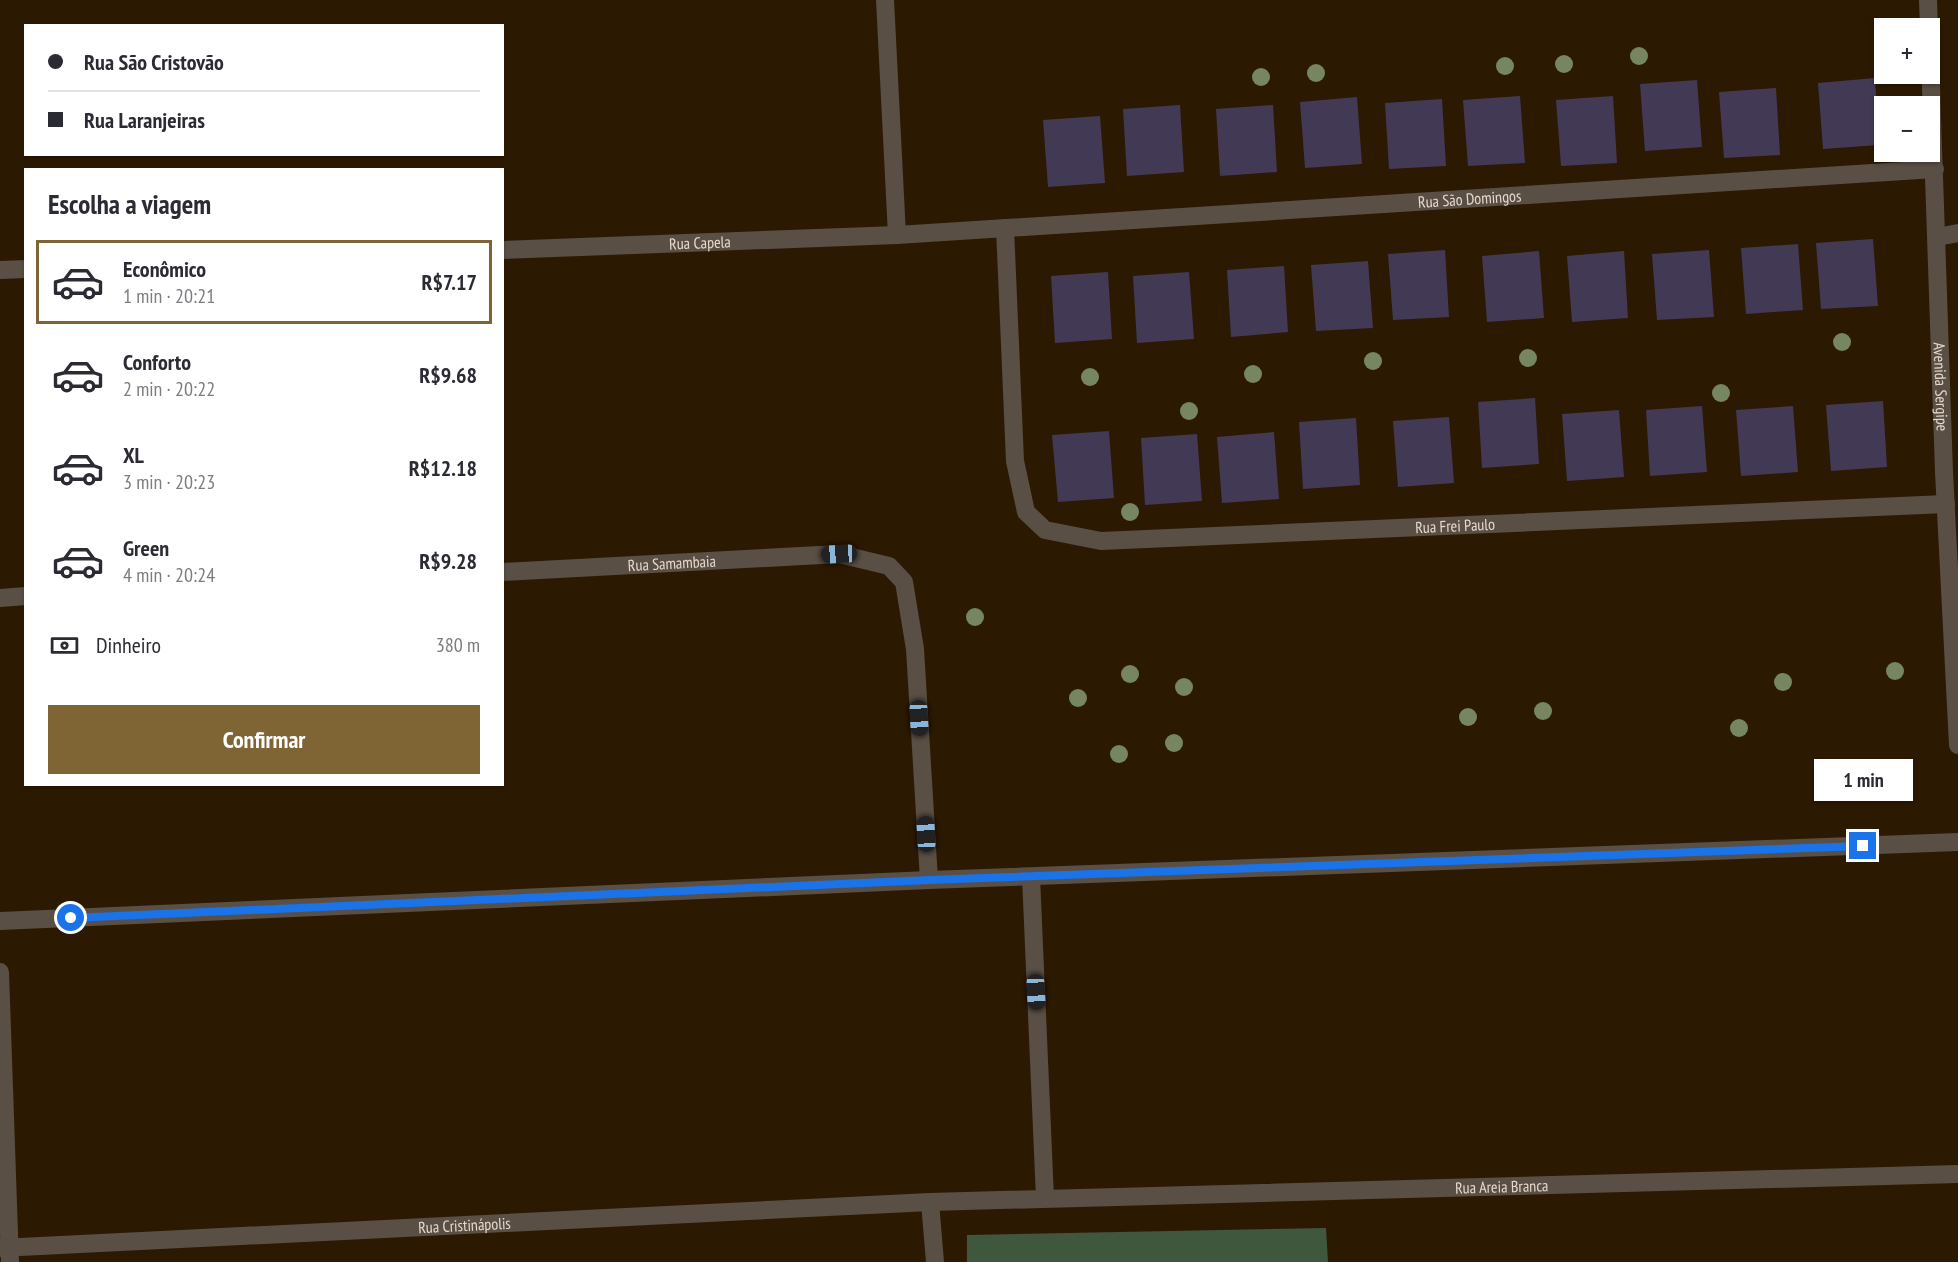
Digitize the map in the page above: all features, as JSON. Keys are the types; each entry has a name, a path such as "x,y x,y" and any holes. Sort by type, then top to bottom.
{"street":[{"path":"885,0 897,235"},
{"name":"Avenida Sergipe","path":"1928,0 1929,18"},
{"name":"Avenida Sergipe","path":"1931,84 1937,237 1950,423 1951,471 1946,504 1958,745"},
{"name":"Rua São Domingos","path":"897,235 1935,169"},
{"name":"Rua Frei Paulo","path":"1005,228 1015,461 1026,512 1045,530 1101,541 1946,504"},
{"path":"1937,237 1958,233"},
{"name":"Rua Capela","path":"504,250 897,235"},
{"path":"0,270 24,269"},
{"name":"Rua Samambaia","path":"504,572 839,554 889,566 904,582 915,649 929,880"},
{"path":"0,598 24,596"},
{"path":"0,921 929,880 1958,842"},
{"path":"1031,877 1044,1198"},
{"path":"0,972 7,1253"},
{"name":"Rua Areia Branca","path":"930,1202 1958,1174"},
{"path":"930,1202 935,1262"},
{"name":"Rua Cristinápolis","path":"7,1253 930,1202"}],"green space":[{"path":"1326,1228 1328,1262 967,1262 967,1235"}],"building":[{"path":"1874,78 1876,96 1874,96 1874,145 1823,149 1818,83"},
{"path":"1697,80 1702,147 1645,151 1640,84"},
{"path":"1776,88 1780,155 1724,158 1719,92"},
{"path":"1520,96 1525,163 1468,166 1463,100"},
{"path":"1613,96 1617,163 1561,166 1556,100"},
{"path":"1357,97 1362,164 1305,168 1300,102"},
{"path":"1442,99 1446,166 1389,169 1385,103"},
{"path":"1180,105 1184,172 1127,176 1123,109"},
{"path":"1273,105 1277,172 1220,176 1216,109"},
{"path":"1100,116 1105,183 1048,187 1043,120"},
{"path":"1873,239 1878,306 1821,309 1816,243"},
{"path":"1798,244 1803,310 1746,314 1741,248"},
{"path":"1445,250 1449,317 1393,320 1388,254"},
{"path":"1709,250 1714,317 1657,320 1652,254"},
{"path":"1539,251 1544,318 1487,322 1482,256"},
{"path":"1624,251 1628,318 1572,322 1567,256"},
{"path":"1368,261 1373,328 1316,331 1311,265"},
{"path":"1284,266 1288,332 1231,337 1227,270"},
{"path":"1108,272 1112,339 1055,343 1051,276"},
{"path":"1189,272 1194,339 1137,343 1133,276"},
{"path":"1535,398 1539,464 1482,468 1478,402"},
{"path":"1883,401 1887,467 1831,471 1826,405"},
{"path":"1702,406 1707,472 1650,476 1646,410"},
{"path":"1793,406 1798,472 1741,476 1736,410"},
{"path":"1619,410 1624,477 1567,481 1562,414"},
{"path":"1449,417 1454,483 1398,487 1393,421"},
{"path":"1356,418 1360,485 1303,489 1299,422"},
{"path":"1109,431 1114,498 1058,502 1052,435"},
{"path":"1274,432 1279,499 1222,503 1217,437"},
{"path":"1197,434 1202,501 1145,505 1141,438"}],"route":[{"path":"71,918 929,880 1863,846"}]}
